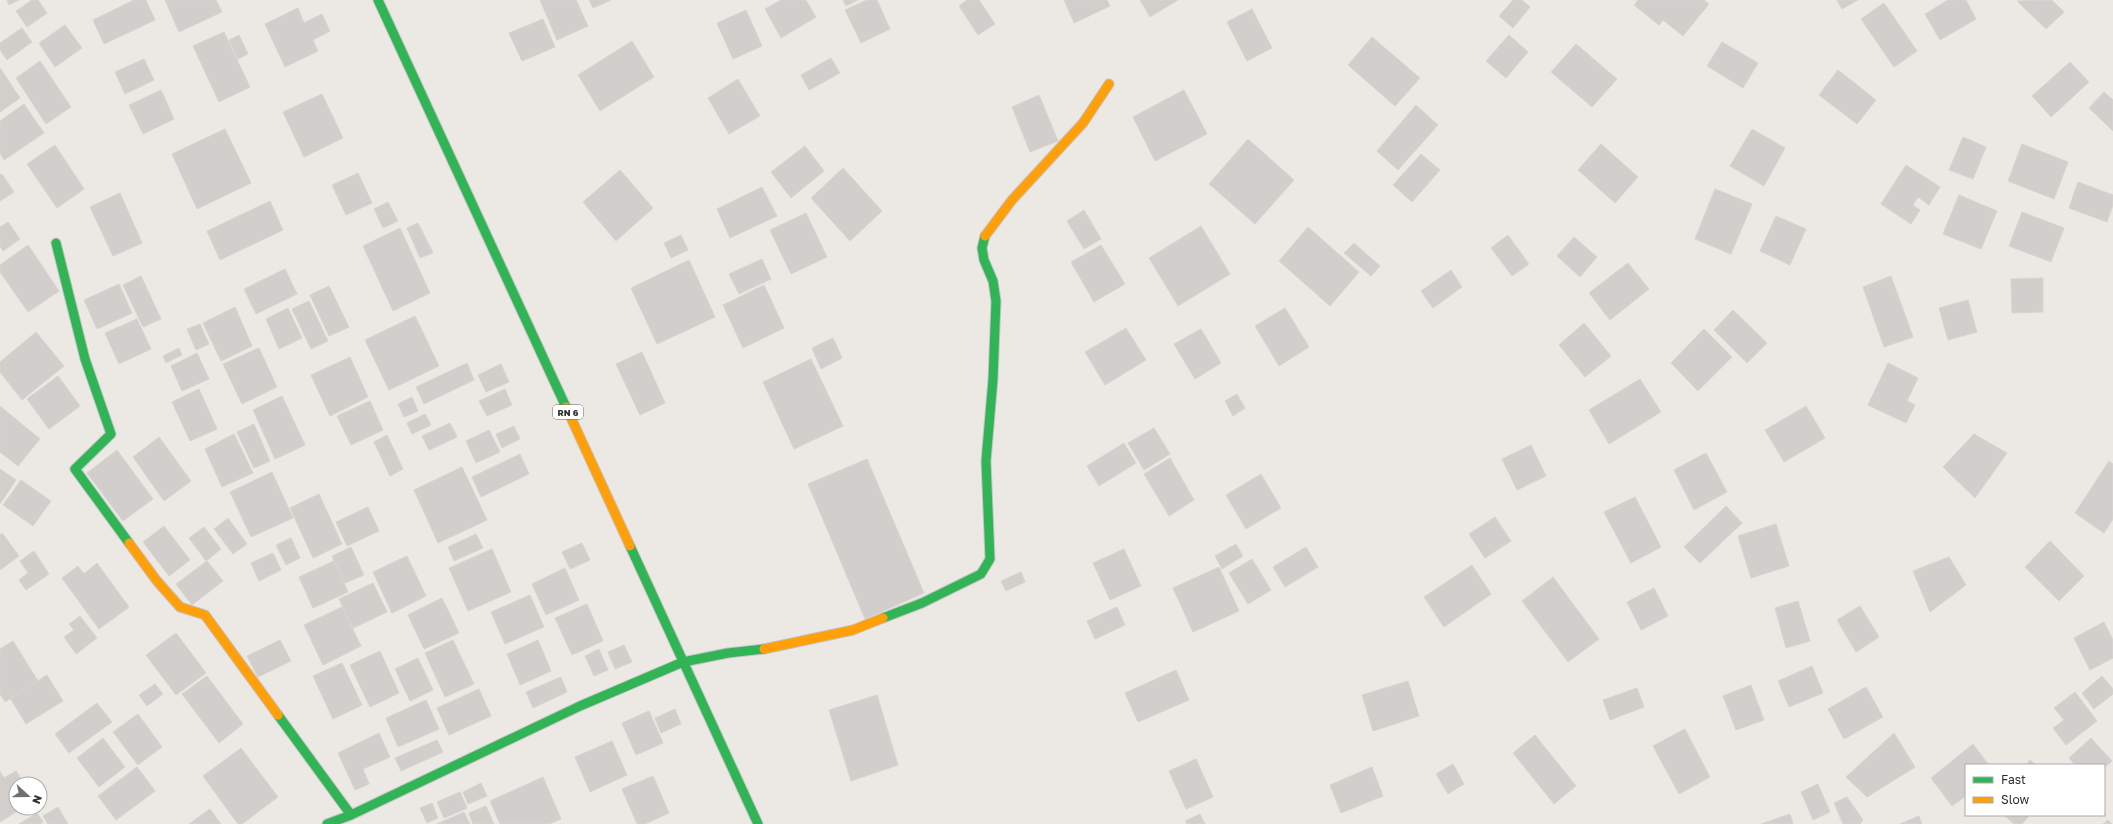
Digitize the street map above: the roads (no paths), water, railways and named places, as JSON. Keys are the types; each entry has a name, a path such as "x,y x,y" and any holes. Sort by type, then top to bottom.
{"street":[{"name":"RN 6","path":"378,0 758,824"},
{"path":"327,824 351,815 580,706 683,662 728,653 769,649 853,630 922,603 981,574 990,559 986,462 993,379 996,301 993,281 984,260 982,248 984,237 1012,200 1083,123 1109,84"},
{"path":"56,244 85,359 111,434 75,469 156,581 180,607 205,615 351,815"}]}
